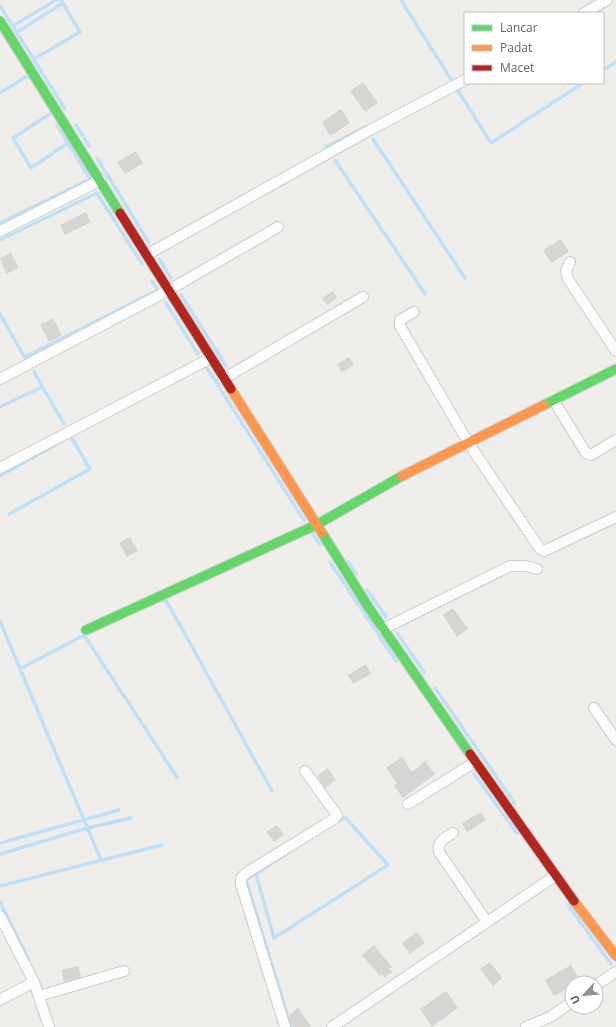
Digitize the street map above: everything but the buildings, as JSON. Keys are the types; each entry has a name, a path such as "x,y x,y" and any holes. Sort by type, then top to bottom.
{"street":[{"path":"586,12 607,0"},
{"path":"0,21 148,254 223,379 383,629 555,876 616,956"},
{"path":"148,254 370,130 464,81"},
{"path":"0,231 101,180"},
{"path":"0,379 170,290 278,227"},
{"path":"570,262 566,272 568,278 616,350"},
{"path":"223,379 363,296"},
{"path":"414,312 400,320 400,326 469,444 540,549 544,551 616,517"},
{"path":"0,468 211,358"},
{"path":"86,630 316,525 380,488 616,369"},
{"path":"554,401 586,453 591,455 616,440"},
{"path":"383,629 510,566 526,566 537,569"},
{"path":"594,708 616,740"},
{"path":"408,804 475,762"},
{"path":"285,1027 241,884 241,878 246,873 334,819 337,815 305,771"},
{"path":"454,833 441,841 438,846 438,852 487,922"},
{"path":"332,1027 555,876"},
{"path":"0,916 34,982 49,1027"},
{"path":"39,996 124,971"},
{"path":"604,980 616,972"},
{"path":"0,1000 34,982"},
{"path":"526,1027 550,1017 564,1007"}],"waterway":[{"path":"13,26 56,0"},
{"path":"34,59 80,32 61,0"},
{"path":"401,0 452,81"},
{"path":"17,32 63,3"},
{"path":"0,6 65,109"},
{"path":"604,69 616,62"},
{"path":"0,93 27,76 29,78"},
{"path":"457,89 491,143 581,84"},
{"path":"50,114 13,138 31,168 68,143"},
{"path":"0,223 90,179 57,125"},
{"path":"76,125 89,146"},
{"path":"326,147 365,127"},
{"path":"373,139 465,278"},
{"path":"97,158 149,243"},
{"path":"335,160 425,294"},
{"path":"0,240 97,193 142,264"},
{"path":"159,259 171,278"},
{"path":"152,281 158,290"},
{"path":"25,357 158,290"},
{"path":"181,295 226,366"},
{"path":"166,303 198,354"},
{"path":"0,314 25,358"},
{"path":"205,365 304,520"},
{"path":"34,372 64,424"},
{"path":"0,407 42,387"},
{"path":"9,514 90,469 70,435"},
{"path":"0,476 62,441"},
{"path":"311,531 320,545"},
{"path":"330,562 396,661"},
{"path":"348,562 356,574"},
{"path":"367,590 386,617"},
{"path":"164,601 166,600 272,791"},
{"path":"0,621 20,669"},
{"path":"397,633 424,672"},
{"path":"101,860 20,669 84,635 177,777"},
{"path":"435,688 515,804"},
{"path":"474,774 517,833"},
{"path":"0,843 119,810"},
{"path":"256,874 274,938 388,865 345,817 335,823"},
{"path":"0,854 87,828 131,818"},
{"path":"0,886 162,845"},
{"path":"289,852 246,880 291,1027"},
{"path":"0,902 29,960"},
{"path":"568,905 611,964"}],"traffic: fast":[{"path":"0,21 120,213"},
{"path":"544,405 616,369"},
{"path":"86,630 316,525 402,476"},
{"path":"322,533 369,608 470,754"}],"traffic: slow":[{"path":"231,389 322,533"},
{"path":"402,476 544,405"},
{"path":"574,901 616,956"}],"traffic: jam":[{"path":"120,213 231,389"},
{"path":"470,754 574,901"}]}
